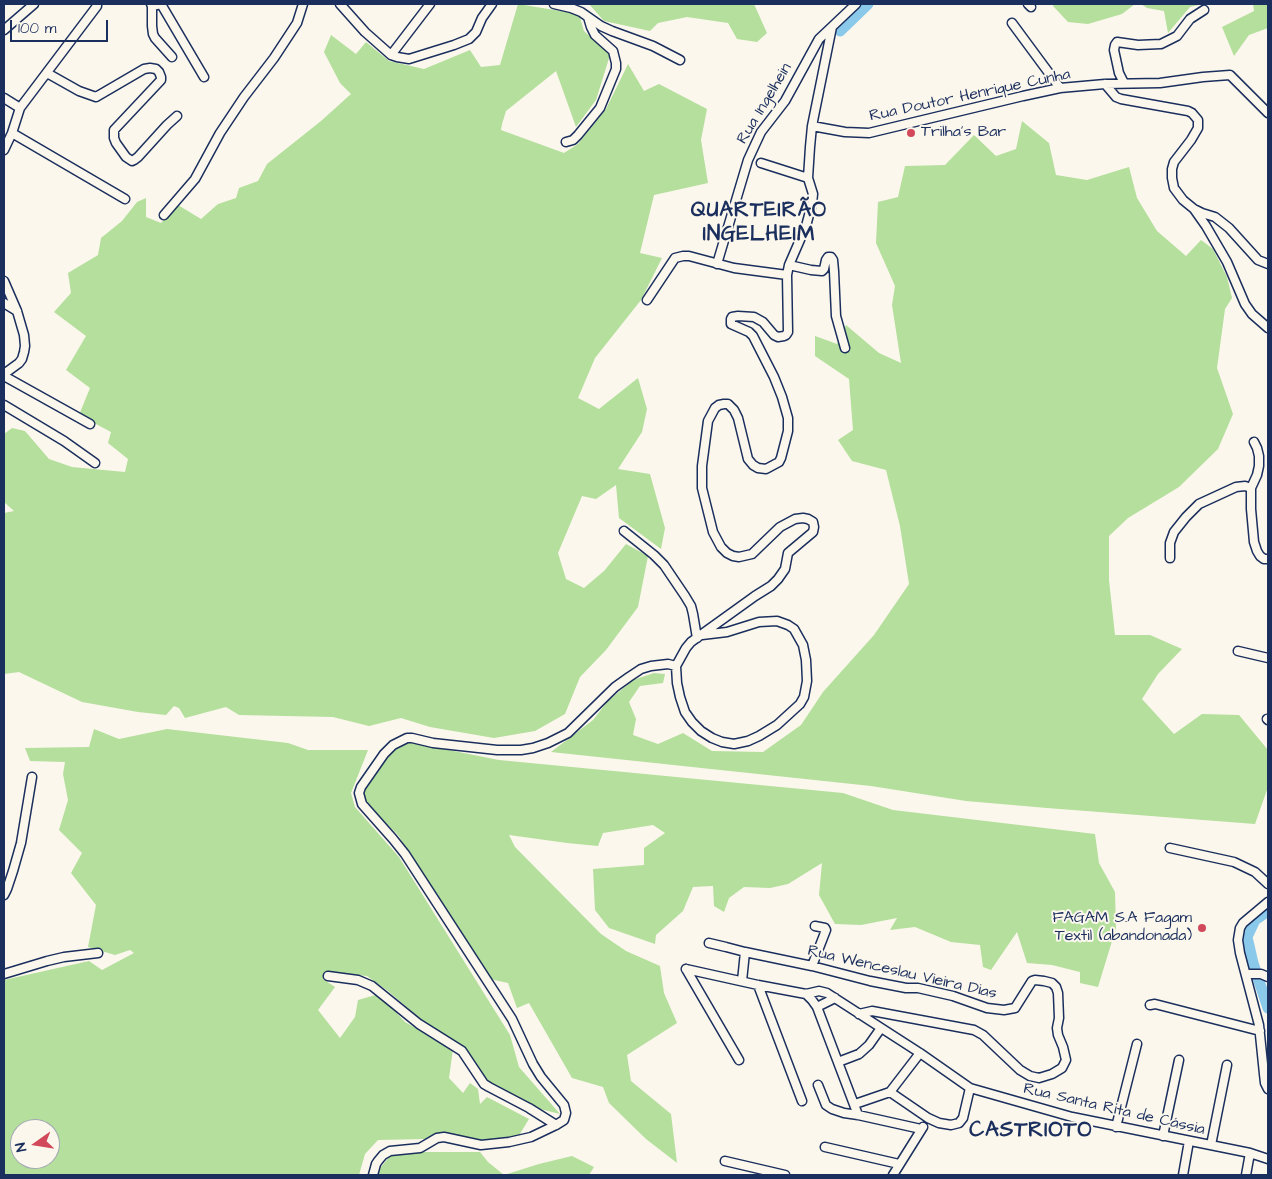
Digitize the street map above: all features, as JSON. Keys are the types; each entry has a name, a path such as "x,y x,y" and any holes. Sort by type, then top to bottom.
{"street":[{"path":"4,30 34,4"},
{"path":"4,150 20,108 97,4"},
{"path":"172,57 153,34 152,5 161,4 204,76"},
{"path":"164,215 195,179 220,133 297,23 303,4"},
{"path":"340,4 365,32 391,54 397,57 409,58 469,39 476,32 482,18 492,4"},
{"path":"391,54 430,4"},
{"path":"554,4 571,8 601,26 653,46 680,60"},
{"name":"Rua Ingelhein","path":"717,264 748,160 761,132 786,100 819,39 856,4"},
{"path":"1124,83 1119,73 1114,50 1117,42 1138,45 1161,44 1177,36 1190,19 1204,10"},
{"path":"566,142 573,140 578,135 600,108 616,69 613,51 596,34 591,27 588,17"},
{"path":"1012,23 1060,88"},
{"path":"700,636 727,632 759,622 777,621 794,629 803,645 808,681 800,704 777,725 759,736 734,744 722,742 702,731 685,712 677,683 676,666 686,648 700,636 771,586 784,569 788,553 813,532 813,522 808,519 795,518 780,527 752,554 740,557 727,553 721,547 713,532 702,488 702,466 708,421 712,411 719,405 728,404 738,418 748,459 758,468 766,469 779,462 781,458 788,431 788,418 782,396 753,336 749,332 731,324 731,319 734,316 754,317 763,322 778,338 786,335 788,332 787,275 809,217 813,194 808,178 812,126 832,27"},
{"path":"47,73 79,91 96,97 144,69 156,69 159,72 160,80 114,130 116,143 126,157 132,161 177,116"},
{"name":"Rua Doutor Henrique Cunha","path":"812,126 845,132 869,133 1060,88 1176,81 1203,76 1230,76 1268,113"},
{"path":"1106,84 1116,97 1121,99 1192,113 1198,120 1198,128 1174,162 1172,169 1174,188 1183,200 1194,209 1215,217 1229,228 1258,260 1268,264"},
{"path":"4,98 20,108"},
{"path":"12,133 125,199"},
{"path":"761,163 808,178"},
{"path":"1194,209 1227,262 1245,304 1252,314 1268,328"},
{"path":"647,300 675,258 678,257 689,256 734,268 787,275"},
{"path":"789,266 822,270 828,257 831,257 834,271 836,316 845,348"},
{"path":"4,281 18,311 24,335 22,359 4,375 90,424"},
{"path":"4,303 18,311"},
{"path":"4,405 64,441 95,463"},
{"path":"1254,442 1259,456 1257,475 1251,488 1254,542 1260,556 1268,559"},
{"path":"1170,558 1170,543 1174,532 1199,504 1236,487 1245,486 1251,488"},
{"path":"624,531 654,555 686,596 700,636"},
{"path":"1238,651 1268,658"},
{"path":"373,1175 376,1164 390,1151 420,1148 440,1137 482,1145 509,1142 532,1136 556,1125 565,1119 566,1112 564,1105 541,1077 527,1053 512,1019 405,854 362,804 359,794 361,787 384,754 393,745 407,738 433,743 497,750 534,748 568,733 615,688 641,669 668,664 676,666"},
{"path":"4,895 8,888 20,843 32,778"},
{"path":"1170,848 1234,862 1255,872 1268,884"},
{"path":"1268,902 1246,920 1240,928 1239,944 1257,975 1263,1026 1264,1074 1268,1089"},
{"path":"812,966 826,929 816,926"},
{"name":"Rua Wenceslau Vieira Dias","path":"709,943 870,981 906,988 918,988 953,996 987,1008 1004,1010 1015,1008 1032,981 1038,980 1052,983 1058,993 1058,1035 1066,1060 1062,1068 1052,1074 1039,1078 1030,1076 1020,1070 983,1035 974,1030 872,1011 859,1014"},
{"path":"742,981 745,952"},
{"path":"4,974 64,957 98,953"},
{"name":"Rua Santa Rita de Cássia","path":"739,1060 686,968 806,994 819,991 827,993 970,1088 1072,1118 1250,1153 1268,1159"},
{"path":"328,976 358,980 372,986 419,1024 462,1051 484,1084 556,1125"},
{"path":"758,985 802,1101"},
{"path":"806,994 817,1007 858,1115"},
{"path":"817,1007 835,998"},
{"path":"1150,1005 1155,1004 1263,1026"},
{"path":"838,1062 859,1054 869,1045 881,1028"},
{"path":"1116,1127 1137,1044"},
{"path":"854,1104 890,1092 920,1053"},
{"path":"1163,1136 1179,1060"},
{"path":"1211,1146 1227,1065"},
{"path":"818,1085 828,1107 844,1113 921,1129"},
{"path":"890,1092 928,1118 945,1125 955,1125 963,1118 970,1088"},
{"path":"893,1175 928,1118"},
{"path":"1183,1175 1189,1141"},
{"path":"825,1147 899,1164"},
{"path":"1246,1175 1250,1153"},
{"path":"725,1160 785,1175"}],"green space":[{"path":"518,4 579,14 584,31 610,55 596,100 576,127 556,71 506,111 501,130 564,153 578,144 606,109 628,64 644,91 659,84 707,109 701,140 708,183 654,195 640,253 662,258 641,300 595,358 578,398 599,409 638,378 647,409 642,432 618,469 650,474 665,528 661,549 619,518 616,485 596,499 582,496 558,553 566,579 584,588 604,571 626,544 648,556 638,607 606,650 580,677 565,714 535,731 494,738 430,727 401,718 369,726 333,717 239,715 226,707 185,718 179,708 174,706 166,715 82,702 19,672 4,674 4,513 14,511 4,502 4,434 12,428 25,431 49,459 72,467 125,472 128,459 108,443 111,432 79,415 90,388 66,370 86,336 54,312 71,293 68,273 98,255 101,238 122,221 137,202 146,198 146,217 161,223 178,205 201,219 218,204 236,198 239,188 258,181 267,164 321,121 351,94 340,83 324,52 331,35 356,54 366,42 389,61 424,69 470,50 481,67 500,65"},
{"path":"589,4 754,4 767,33 757,42 737,39 728,23 687,17 658,23 650,31 604,21"},
{"path":"1054,4 1135,4 1122,14 1088,24 1068,22 1053,6"},
{"path":"1141,4 1202,4 1190,7 1168,33 1164,11 1147,8"},
{"path":"1253,4 1268,4 1268,28 1249,35 1234,56 1222,27 1254,11"},
{"path":"1022,121 1049,143 1056,175 1087,180 1129,167 1137,198 1157,231 1186,256 1201,240 1213,249 1227,277 1232,298 1225,309 1217,368 1233,414 1218,449 1179,487 1128,518 1109,536 1109,580 1115,635 1150,635 1182,649 1158,674 1142,699 1174,734 1202,714 1239,715 1268,750 1268,787 1255,824 966,801 871,786 551,752 593,720 607,702 633,680 654,673 665,674 663,683 640,686 629,702 636,719 633,735 658,744 683,733 712,751 763,752 801,725 823,692 874,635 909,584 900,526 886,470 852,461 838,440 853,430 849,379 815,356 815,336 837,344 846,325 879,353 901,363 892,305 895,286 876,243 878,202 898,197 905,166 945,165 974,135 996,156 1016,149"},
{"path":"94,729 119,739 167,729 288,743 308,750 368,750 351,793 355,807 399,857 510,1035 519,1067 560,1114 532,1107 483,1084 464,1048 424,1022 388,991 367,976 328,972 323,979 335,987 318,1010 340,1038 355,1017 358,1000 379,994 405,1022 453,1049 449,1078 463,1093 470,1083 478,1089 480,1104 487,1097 529,1119 518,1137 492,1143 425,1139 378,1140 365,1154 359,1175 4,1175 4,980 89,961 102,970 134,953 130,950 115,955 88,947 96,905 71,873 82,853 59,830 68,800 63,774 65,762 30,761 25,748 89,747"},
{"path":"399,743 413,743 499,760 843,793 893,810 1095,834 1099,863 1115,892 1116,928 1098,987 1080,983 1080,972 1052,965 1027,963 1017,932 991,970 983,967 980,945 951,942 915,927 890,930 897,918 861,925 835,924 819,895 822,863 788,884 770,888 744,887 729,898 724,912 714,906 713,886 693,887 683,911 656,935 655,944 609,928 595,910 593,869 644,865 644,848 665,833 653,825 603,833 598,846 509,835 515,847 601,934 626,951 660,966 664,993 677,1023 627,1055 631,1081 671,1114 677,1163 646,1139 609,1103 603,1087 572,1078 529,1003 517,1008 508,983 490,979 398,835 361,797 362,789"},
{"path":"406,1152 480,1152 488,1162 504,1175 378,1175 381,1167 390,1156"},
{"path":"572,1156 594,1167 589,1175 504,1175"}],"waterway":[{"path":"840,31 868,4"},
{"path":"1268,911 1255,920 1247,937 1253,963 1268,1008"}],"place":[{"name":"Trilha's Bar","path":"911,133"},
{"name":"FAGAM S.A Fagam Textil (abandonada)","path":"1202,928"}],"district":[{"name":"QUARTEIRÃO INGELHEIM","path":"759,224"},
{"name":"CASTRIOTO","path":"1031,1132"}]}
